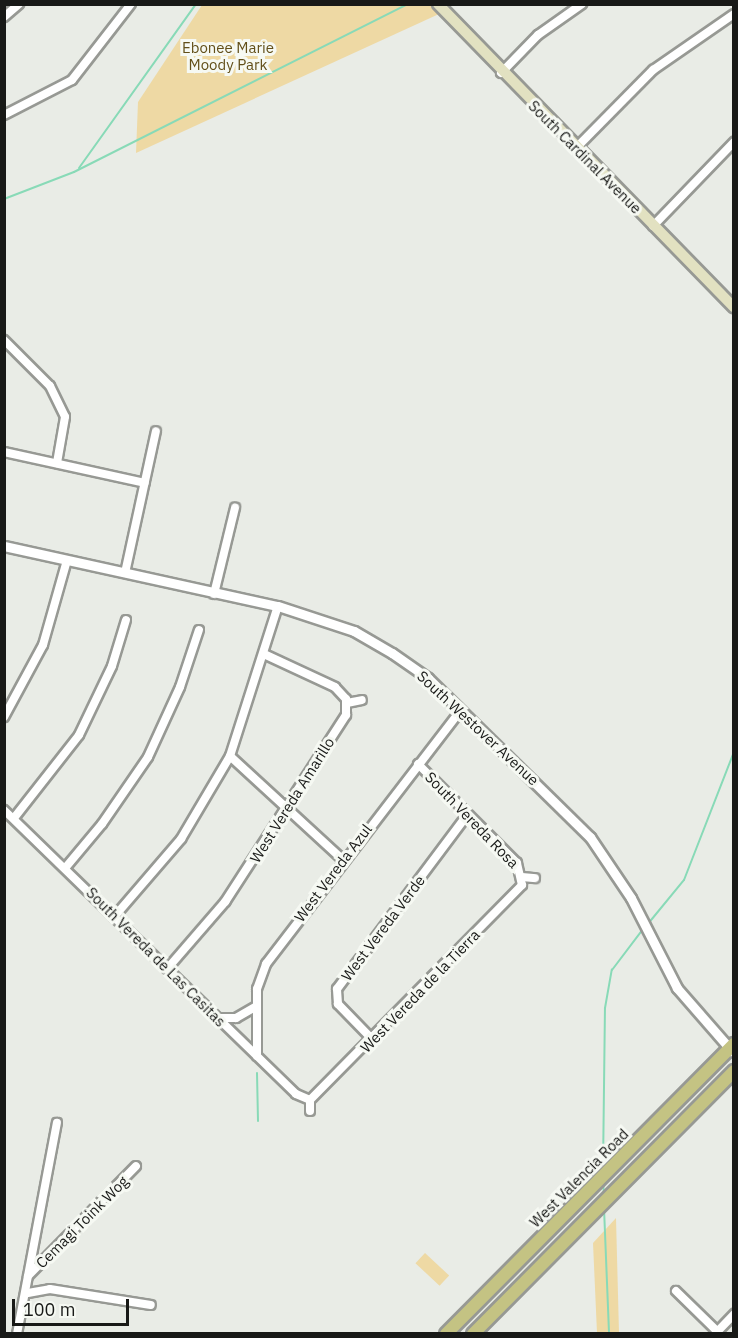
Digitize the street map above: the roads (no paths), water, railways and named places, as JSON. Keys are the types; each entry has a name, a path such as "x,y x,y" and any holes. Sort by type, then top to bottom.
{"main road":[{"name":"South Cardinal Avenue","path":"438,4 501,73 733,305"},
{"name":"West Valencia Road","path":"446,1334 621,1156 732,1048"},
{"path":"473,1334 734,1071"}],"street":[{"path":"4,17 19,4"},
{"path":"4,115 72,80 131,4"},
{"path":"501,73 538,35 582,4"},
{"path":"576,148 653,70 734,14"},
{"path":"653,226 734,142"},
{"path":"4,340 50,386 65,417 57,463"},
{"path":"125,573 156,431"},
{"path":"4,452 144,483"},
{"path":"214,594 235,508"},
{"name":"South Westover Avenue","path":"4,546 214,594 278,606 329,621 383,648 461,710 590,837 631,898 654,948 687,1002 732,1048"},
{"path":"4,717 43,645 67,560"},
{"path":"114,917 181,839 230,756 266,655 278,606"},
{"path":"14,818 79,735 112,666 126,620"},
{"path":"66,867 108,817 148,757 177,696 199,630"},
{"path":"266,655 335,687 346,703 362,700"},
{"name":"West Vereda Amarillo","path":"167,969 225,902 342,721 346,703"},
{"name":"West Vereda Azul","path":"256,1056 255,1007 266,964 343,860 461,710"},
{"path":"230,756 284,809 343,860"},
{"name":"South Vereda Rosa","path":"418,764 517,863 523,878"},
{"name":"South Vereda de Las Casitas","path":"4,810 66,867 114,917 296,1094 310,1100"},
{"name":"West Vereda Verde","path":"372,1039 338,1004 338,989 467,815"},
{"path":"523,878 535,878"},
{"name":"West Vereda de la Tierra","path":"310,1100 520,889 523,878"},
{"path":"217,1018 236,1018 255,1007"},
{"path":"310,1100 310,1111"},
{"path":"17,1334 28,1293 27,1277 57,1124"},
{"name":"Cemagi Toink Wog","path":"27,1277 136,1166"},
{"path":"28,1293 50,1289 151,1305"},
{"path":"676,1291 716,1332 734,1314"}],"waterway":[{"path":"79,168 196,4"},
{"path":"4,199 74,172 408,4"},
{"path":"647,925 684,880 734,752"},
{"path":"603,1169 605,1008 612,970 643,929"},
{"path":"257,1073 258,1121"},
{"path":"603,1181 604,1196"},
{"path":"604,1208 609,1334"}],"park label":[{"name":"Ebonee Marie Moody Park","path":"228,56"}]}
